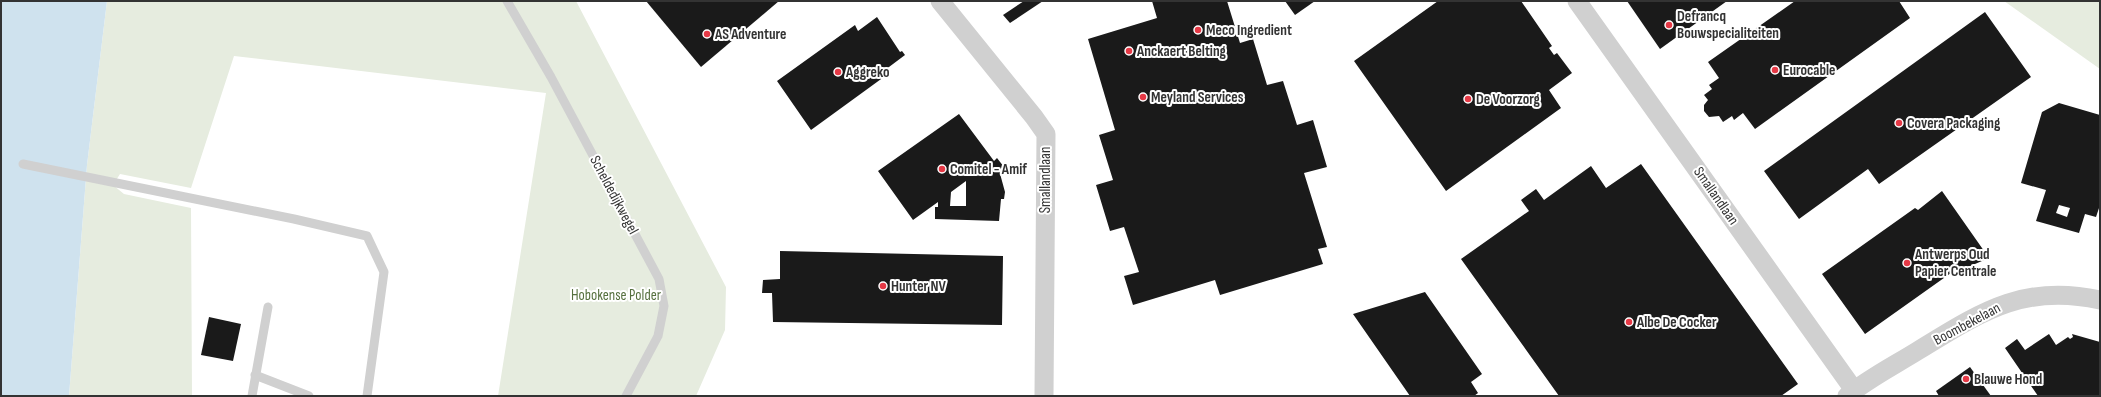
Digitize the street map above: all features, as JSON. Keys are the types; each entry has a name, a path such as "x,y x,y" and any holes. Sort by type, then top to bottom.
{"street":[{"name":"Smallandlaan","path":"940,1 1034,117 1046,134 1044,396"},
{"name":"Smallandlaan","path":"1577,1 1851,393"},
{"name":"Boombekelaan","path":"1851,393 1973,317 2002,304 2034,296 2059,294 2100,300"}],"lane":[{"name":"Scheldedijkwegel","path":"507,1 551,77 660,279 664,306 658,336 626,396"},
{"path":"23,164 294,219 367,236 384,272 367,396"},
{"path":"252,396 268,306"},
{"path":"255,375 309,396"}],"green space":[{"name":"Hobokense Polder","path":"107,1 576,1 726,287 725,330 696,396 498,396 546,93 234,56 191,188 120,174 113,185 124,194 191,208 192,396 69,396 87,165"},
{"path":"2004,1 2100,1 2100,69"}],"water":[{"path":"1,1 107,1 87,165 69,396 1,396"}],"building":[{"name":"AS Adventure","path":"646,1 779,1 701,67"},
{"path":"1024,1 1043,1 1010,23 1003,15"},
{"path":"1152,1 1227,1 1240,43 1253,39 1267,85 1283,81 1297,125 1313,120 1327,167 1304,173 1327,247 1318,249 1323,264 1220,295 1215,280 1133,305 1124,276 1139,272 1124,227 1110,231 1096,185 1113,180 1099,135 1115,130 1088,39 1157,18"},
{"path":"1285,1 1315,1 1295,15"},
{"name":"De Voorzorg","path":"1438,1 1521,1 1552,46 1549,48 1554,55 1557,53 1572,73 1549,90 1561,108 1446,191 1354,61"},
{"name":"Defrancq Bouwspecialiteiten","path":"1627,1 1727,1 1660,49"},
{"name":"Eurocable","path":"1795,1 1899,1 1910,18 1755,129 1743,113 1734,120 1732,116 1723,122 1719,116 1709,117 1704,111 1704,105 1708,100 1704,95 1712,89 1709,85 1719,78 1708,62"},
{"name":"Covera Packaging","path":"1985,12 2031,77 1879,184 1868,169 1799,219 1764,171"},
{"name":"Aggreko","path":"877,17 900,52 902,51 905,55 885,70 888,74 811,130 777,81 855,25 858,31"},
{"path":"2059,103 2100,115 2100,205 2096,217 2085,214 2079,233 2036,221 2046,190 2021,183 2042,112","holes":["2059,205 2070,208 2067,217 2056,213"]},
{"name":"Comitel - Amif","path":"959,114 994,161 997,158 1004,167 999,170 1005,192 1004,199 1001,199 999,221 935,219 935,207 938,207 938,202 913,220 878,171","holes":["966,181 966,206 950,206 951,192"]},
{"name":"Albe De Cocker","path":"1641,164 1798,384 1781,396 1559,396 1461,259 1529,211 1521,200 1536,189 1544,200 1591,166 1606,188"},
{"name":"Antwerps Oud Papier Centrale","path":"1942,191 1989,258 1961,270 1958,268 1865,334 1822,274 1915,208 1918,210"},
{"name":"Hunter NV","path":"780,251 1003,256 1002,325 773,322 772,293 762,293 763,280 780,279"},
{"path":"1425,292 1482,374 1471,382 1478,393 1474,396 1410,396 1353,314"},
{"path":"209,317 241,324 233,361 201,355"},
{"name":"Blauwe Hond","path":"2049,334 2056,345 2068,337 2070,339 2073,337 2072,334 2100,342 2100,396 2038,396 2005,348 2017,339 2025,350"},
{"name":"Blauwe Hond","path":"1970,367 1991,396 1939,396 1936,391"}],"place":[{"name":"Defrancq Bouwspecialiteiten","path":"1669,25"},
{"name":"Meco Ingredient","path":"1198,30"},
{"name":"AS Adventure","path":"707,34"},
{"name":"Anckaert Belting","path":"1129,51"},
{"name":"Eurocable","path":"1775,70"},
{"name":"Aggreko","path":"838,72"},
{"name":"Meyland Services","path":"1143,97"},
{"name":"De Voorzorg","path":"1468,99"},
{"name":"Covera Packaging","path":"1899,123"},
{"name":"Comitel - Amif","path":"942,169"},
{"name":"Antwerps Oud Papier Centrale","path":"1907,263"},
{"name":"Hunter NV","path":"883,286"},
{"name":"Albe De Cocker","path":"1629,322"},
{"name":"Blauwe Hond","path":"1966,379"}]}
